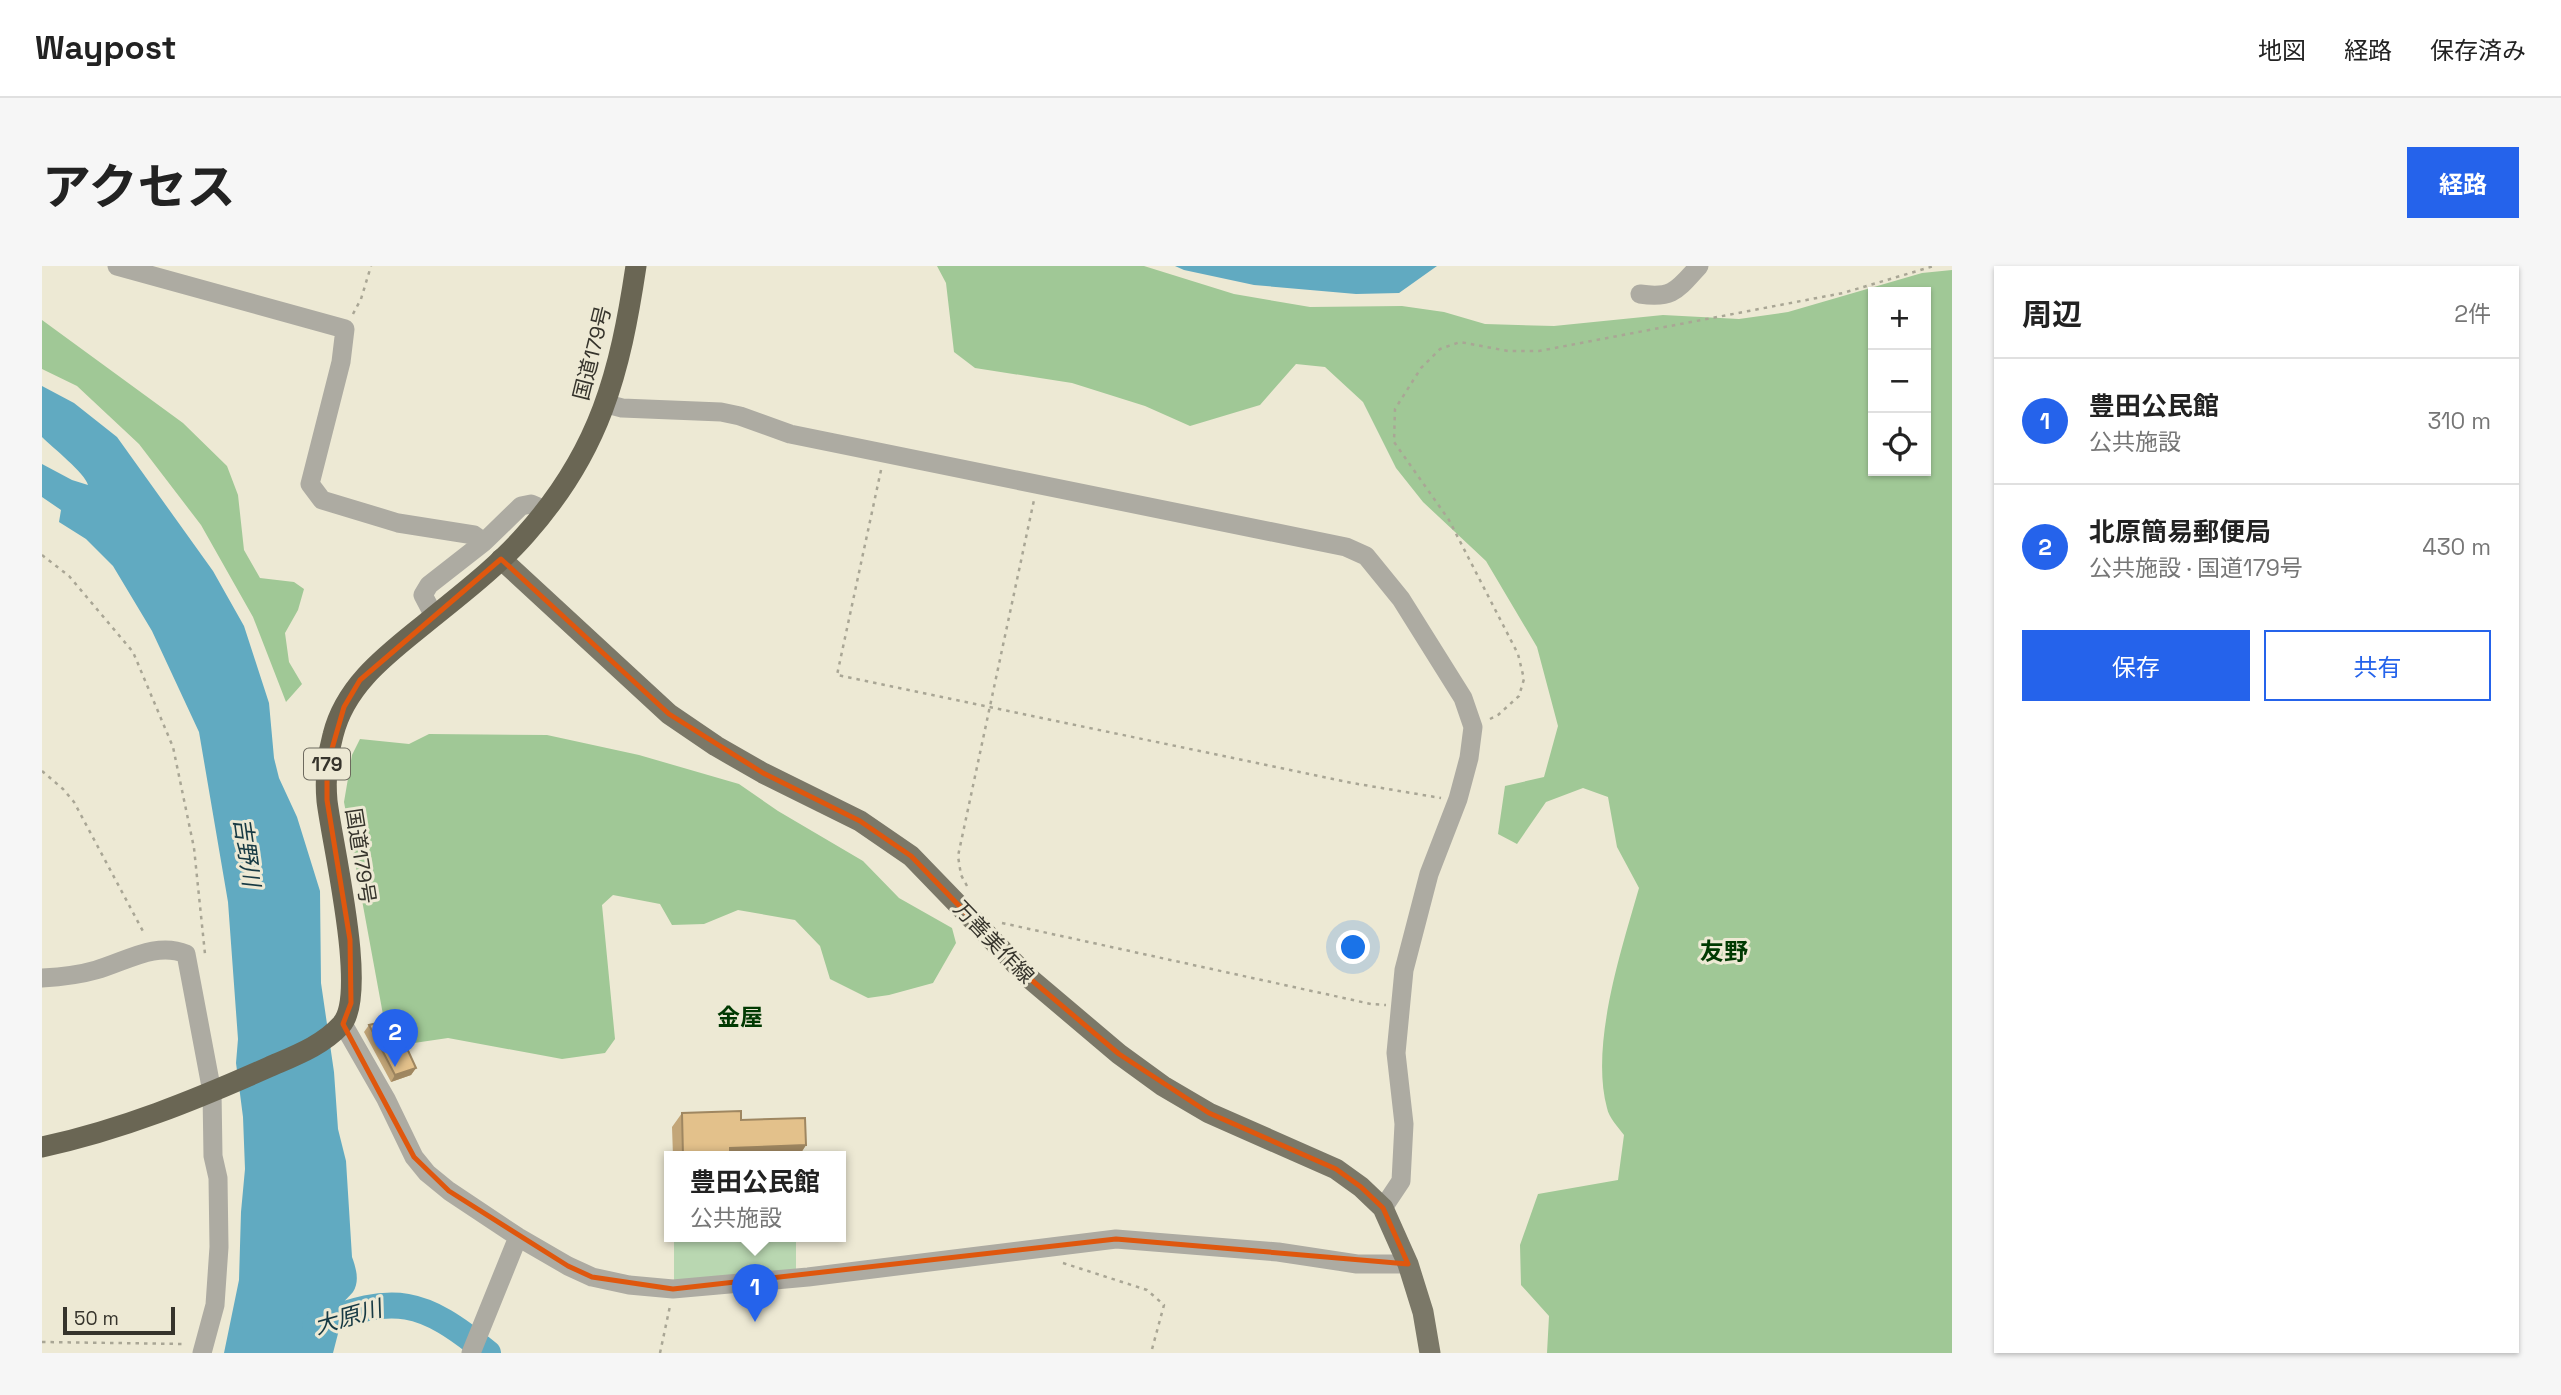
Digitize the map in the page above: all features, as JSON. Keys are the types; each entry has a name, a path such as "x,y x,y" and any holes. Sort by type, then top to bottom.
{"highway":[{"name":"国道179号","path":"338,1029 348,1017 351,1003 349,940 327,800 327,766 333,732 360,680 383,657 501,559 526,534 577,465 591,442 618,369 636,266"},
{"path":"42,1147 121,1126 212,1092 312,1047 338,1029"}],"main road":[{"name":"万善美作線","path":"501,559 669,714 762,773 860,821 911,856 1028,978 1119,1054 1163,1086 1209,1113 1336,1169 1361,1186 1383,1208 1408,1264 1423,1312 1430,1353"}],"street":[{"path":"117,266 345,329 341,362 310,484 313,492 322,500 398,523 474,535 484,542"},
{"path":"1640,294 1668,296 1678,290 1699,266"},
{"path":"607,404 622,408 721,412 790,434 1346,547 1366,556 1401,599 1463,698 1473,727 1469,758 1458,799 1429,874 1404,970 1395,1053 1404,1124 1401,1181 1383,1208"},
{"path":"434,616 423,595 429,585 484,542 521,506 531,504 545,510"},
{"path":"42,978 97,970 150,951 174,949 186,954 212,1092 213,1156 218,1178 219,1247 215,1305 203,1349"},
{"path":"338,1029 386,1099 414,1157 427,1173 449,1191 519,1237 568,1266 592,1276 673,1289 1038,1251 1115,1239 1278,1252 1357,1264 1408,1264"},
{"path":"475,1344 519,1237"}],"path":[{"path":"345,329 361,299 371,266"},
{"path":"1473,727 1498,715 1519,696 1524,679 1518,654 1455,532 1394,442 1395,409 1421,368 1440,349 1460,342 1508,351 1539,351 1843,293 1934,266"},
{"path":"885,453 837,675 1352,783 1424,796 1458,799"},
{"path":"968,888 961,875 958,856 1038,483"},
{"path":"42,555 69,576 133,652 173,747 194,848 205,957"},
{"path":"42,771 74,802 146,937 150,951"},
{"path":"999,921 1007,926 1371,1004 1399,1005"},
{"path":"1038,1251 1044,1257 1147,1290 1164,1305 1151,1353"},
{"path":"660,1353 673,1289"},
{"path":"42,1342 203,1349"}],"highlighted area":[{"path":"501,559 669,714 763,773 860,821 911,856 1028,977 1119,1054 1209,1113 1336,1169 1361,1187 1383,1208 1408,1264 1116,1239 673,1289 592,1277 568,1266 449,1191 414,1157 343,1024 351,1003 350,940 327,800 327,766 344,707 360,680"}],"green space":[{"path":"937,266 1144,266 1234,294 1310,307 1402,306 1444,312 1485,324 1554,326 1663,315 1739,319 1788,312 1868,289 1868,476 1931,476 1931,287 1874,287 1922,273 1952,270 1952,1353 1547,1353 1549,1316 1521,1285 1520,1245 1538,1194 1618,1180 1624,1135 1607,1108 1602,1056 1616,969 1639,888 1617,847 1608,797 1583,788 1546,802 1517,844 1498,834 1505,786 1544,777 1558,726 1537,647 1486,561 1423,502 1396,468 1363,402 1325,367 1296,364 1260,405 1190,426 1145,406 1072,383 975,368 954,352 946,283"},
{"path":"42,320 183,423 227,466 238,495 244,550 260,578 294,582 304,589 298,610 285,633 289,662 302,684 286,702 253,617 201,525 139,444 77,386 42,369"},
{"path":"429,734 547,735 639,755 739,784 778,811 863,861 899,898 952,928 956,943 933,983 868,998 830,979 820,946 795,920 738,910 704,924 672,925 660,904 613,895 602,905 615,1039 605,1053 562,1059 448,1038 414,1043 384,1020 344,802 352,755 360,739 409,744"},
{"path":"674,1242 796,1242 796,1271 674,1283"}],"water":[{"path":"1175,266 1437,266 1399,293 1356,294 1254,285"},
{"name":"吉野川","path":"42,386 74,403 117,437 213,571 244,626 269,703 274,758 279,778 297,817 320,891 321,983 334,1072 338,1129 346,1161 352,1257 357,1279 353,1292 342,1306 348,1308 349,1316 341,1322 333,1353 224,1353 239,1280 245,1169 243,1117 236,1063 238,1039 228,902 199,732 152,631 113,566 86,539 59,522 61,510 42,497 42,464 88,485 75,467 42,437"}],"building":[{"path":"386,1021 392,1049 405,1044 416,1068 395,1075 369,1025"},
{"path":"741,1111 741,1120 805,1118 806,1145 730,1148 730,1151 683,1151 682,1113"}],"waterway":[{"name":"大原川","path":"315,1325 366,1308 407,1307 444,1321 488,1353"}],"place":[{"name":"北原簡易郵便局","path":"395,1067"},
{"name":"豊田公民館","path":"755,1322"}],"district":[{"name":"友野","path":"1724,951"},
{"name":"金屋","path":"740,1017"}]}
